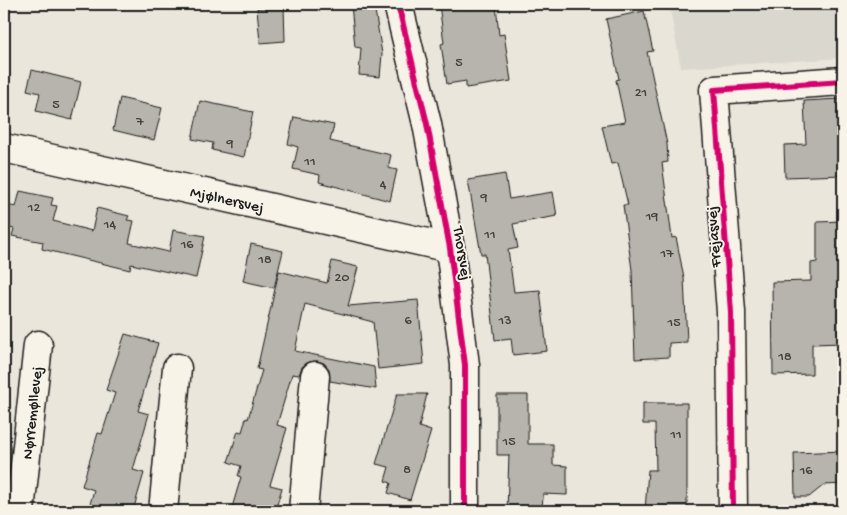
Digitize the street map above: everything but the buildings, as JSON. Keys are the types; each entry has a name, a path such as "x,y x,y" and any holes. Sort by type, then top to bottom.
{"street":[{"name":"Thorsvej","path":"398,4 427,124 450,248 465,366 465,511"},
{"name":"Frejasvej","path":"733,511 731,312 714,90 843,80"},
{"name":"Mjølnersvej","path":"4,148 450,248"},
{"name":"Nørremøllevej","path":"20,511 38,345"},
{"path":"163,511 177,368"},
{"path":"304,511 315,376"}],"shaded area":[{"path":"669,4 843,4 843,58 681,68"}],"cycle path":[{"path":"398,4 427,124 450,248 465,365 465,511"},
{"path":"733,511 731,312 714,90 843,81"}]}
